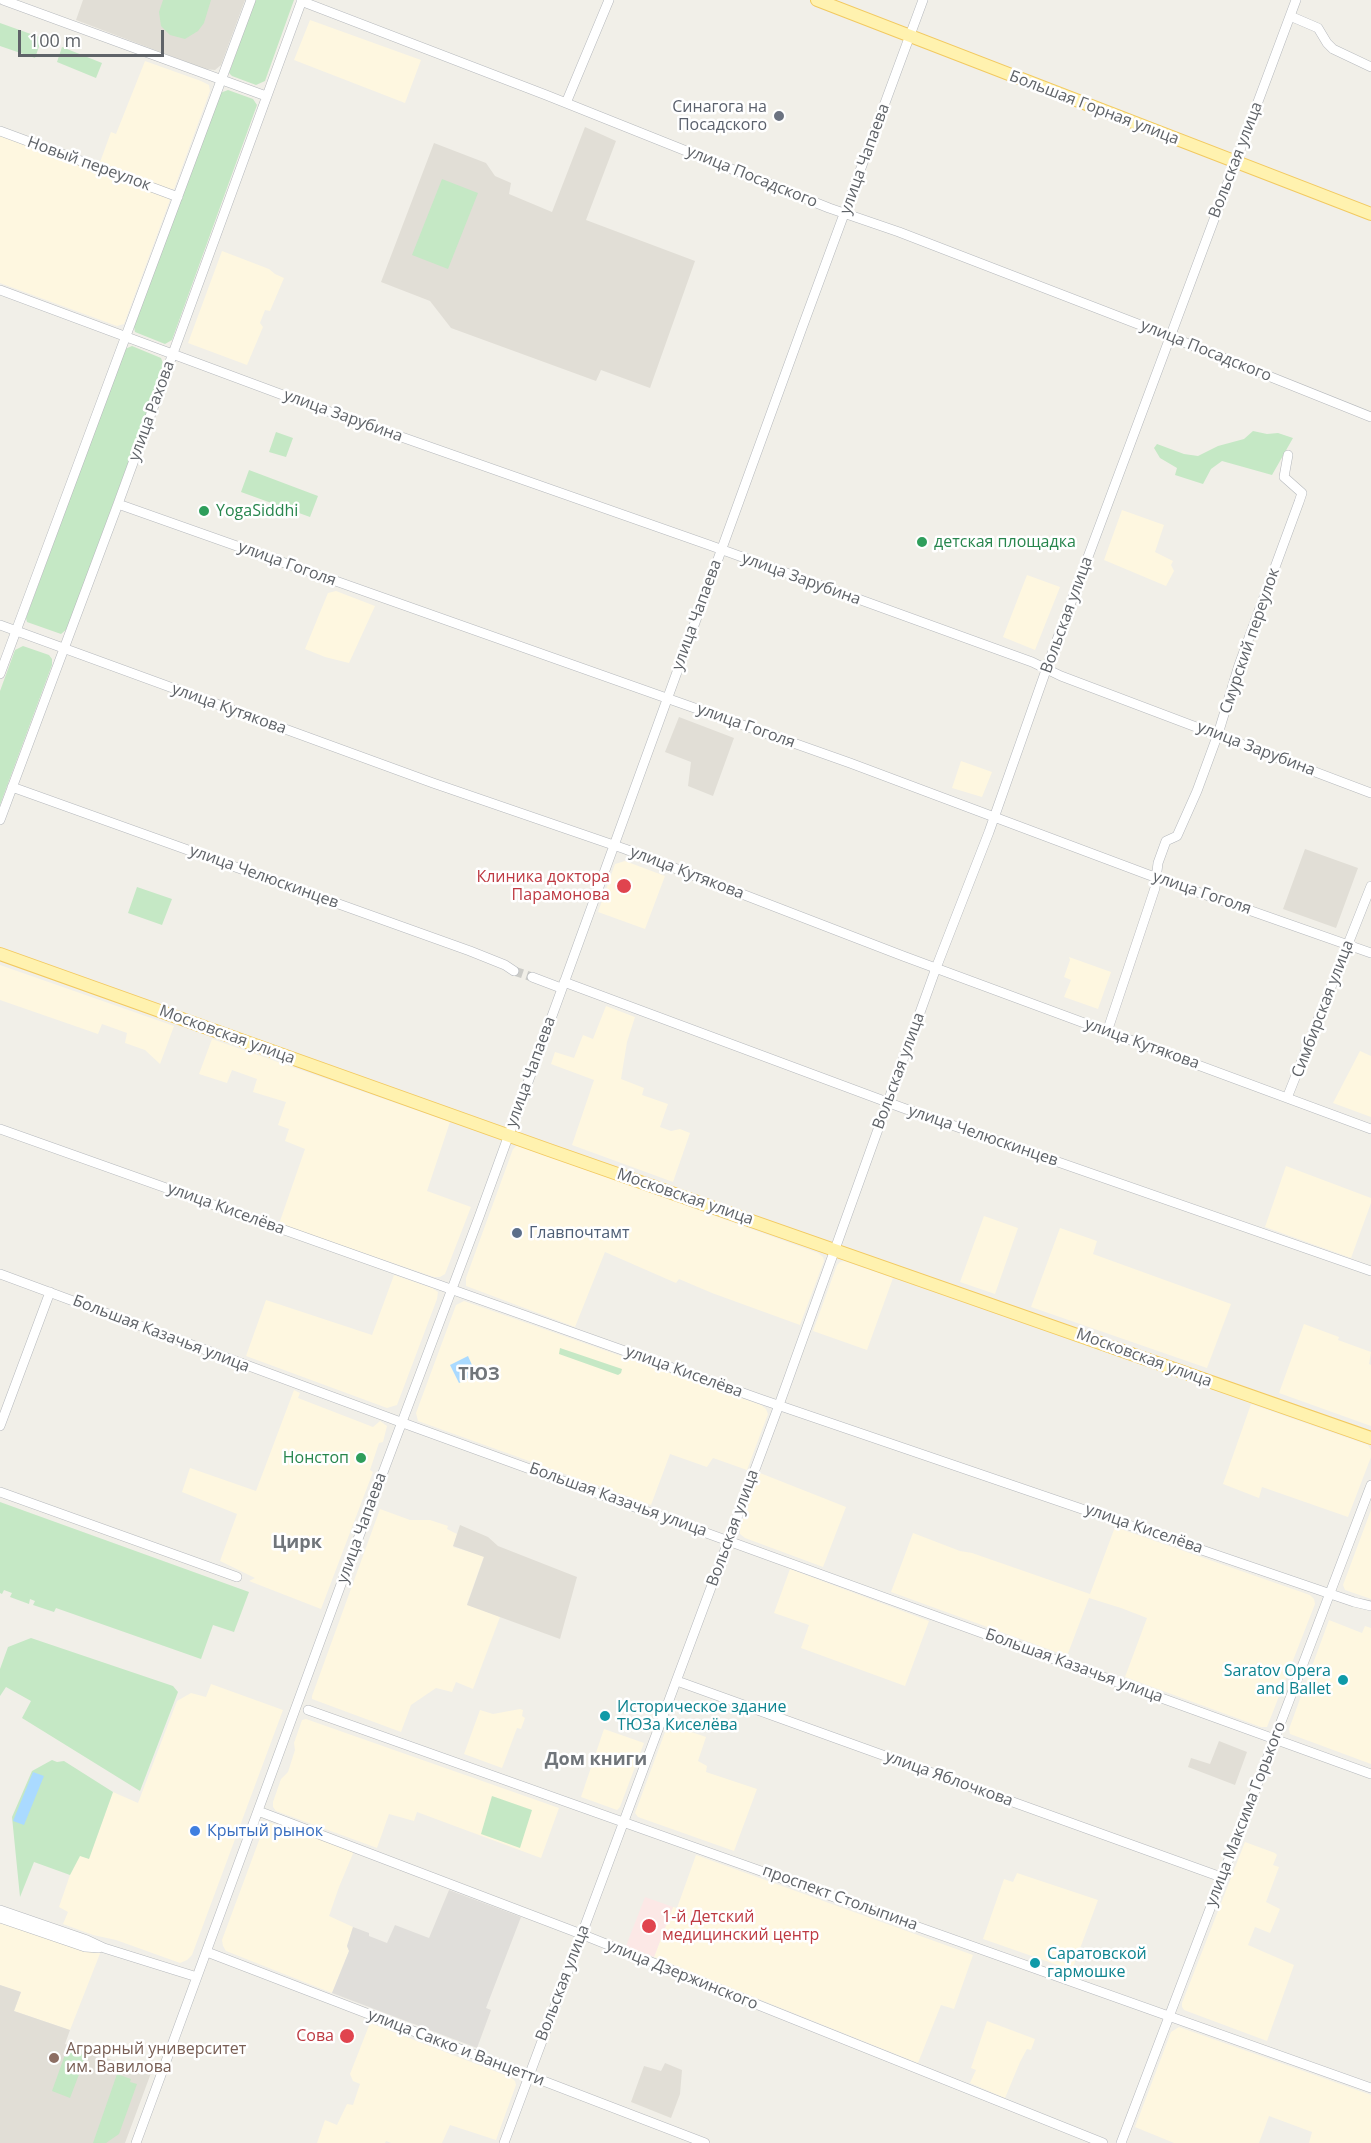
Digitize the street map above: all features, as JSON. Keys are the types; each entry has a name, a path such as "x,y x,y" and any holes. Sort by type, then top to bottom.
{"main road":[{"name":"Большая Горная улица","path":"817,0 1371,214"},
{"name":"Московская улица","path":"0,954 1371,1438"}],"street":[{"path":"3,0 266,96"},
{"path":"0,674 251,0"},
{"path":"566,103 609,0"},
{"name":"улица Чапаева","path":"136,2143 452,1289 923,0"},
{"name":"Вольская улица","path":"504,2143 677,1681 836,1250 936,968 1296,0"},
{"name":"улица Посадского","path":"302,1 1371,417"},
{"name":"улица Рахова","path":"0,820 302,1"},
{"path":"1290,16 1318,28 1333,49 1371,67"},
{"name":"Новый переулок","path":"0,131 178,197"},
{"name":"улица Зарубина","path":"0,290 374,428 1032,662 1047,670 1371,792"},
{"name":"Смурский переулок","path":"1107,1032 1158,878 1158,864 1166,841 1177,836 1197,791 1218,734 1239,665 1302,494 1284,477 1288,455"},
{"name":"улица Гоголя","path":"118,504 838,759 1158,878 1371,953"},
{"name":"улица Кутякова","path":"0,624 422,779 614,846 1371,1129"},
{"name":"улица Челюскинцев","path":"12,788 459,947 505,965 514,971"},
{"name":"Симбирская улица","path":"1287,1098 1371,886"},
{"name":"улица Челюскинцев","path":"532,977 562,985 1371,1271"},
{"name":"улица Киселёва","path":"0,1129 779,1404 1371,1606"},
{"name":"Большая Казачья улица","path":"0,1274 401,1423 1371,1774"},
{"path":"0,1426 50,1292"},
{"name":"улица Максима Горького","path":"1120,2143 1371,1485"},
{"path":"0,1492 237,1578"},
{"name":"улица Яблочкова","path":"677,1681 1221,1877"},
{"name":"проспект Столыпина","path":"308,1710 1371,2088"},
{"name":"улица Дзержинского","path":"258,1811 581,1934 1103,2143"},
{"path":"0,1910 104,1948 197,1977"},
{"path":"0,1918 85,1947 104,1948"},
{"name":"улица Сакко и Ванцетти","path":"207,1952 705,2143"}],"shaded area":[{"path":"83,0 245,0 221,65 215,70 205,69 76,20"},
{"path":"310,20 421,60 405,103 294,60"},
{"path":"145,61 209,85 210,91 174,189 167,190 99,165 111,132 116,134"},
{"path":"585,127 616,141 586,220 695,261 650,388 601,370 596,381 451,328 430,301 381,282 434,143 486,163 495,176 511,183 509,194 552,212"},
{"path":"0,136 166,196 170,200 124,324 117,326 0,283"},
{"path":"222,251 269,269 284,278 270,311 265,310 260,323 263,327 247,365 188,343"},
{"path":"1122,510 1164,525 1155,552 1173,561 1171,565 1174,571 1166,586 1104,560"},
{"path":"1027,575 1060,587 1035,650 1003,637"},
{"path":"336,591 375,606 349,663 305,649 328,593"},
{"path":"679,717 734,738 713,796 688,786 691,762 665,752"},
{"path":"961,761 992,772 982,797 952,788"},
{"path":"1305,849 1358,868 1336,928 1283,909"},
{"path":"625,861 665,876 645,929 598,912 615,864"},
{"path":"1069,957 1111,972 1098,1009 1064,997 1071,980 1064,977"},
{"path":"0,965 174,1026 160,1064 145,1050 125,1043 127,1033 102,1024 98,1034 0,1000"},
{"path":"606,1006 635,1017 627,1042 621,1079 644,1088 642,1095 668,1104 660,1127 671,1131 680,1129 690,1133 673,1182 572,1145 594,1080 551,1064 555,1052 574,1058 583,1035 593,1039"},
{"path":"212,1039 450,1122 427,1191 471,1207 445,1274 434,1277 279,1224 305,1149 285,1141 289,1129 278,1125 286,1102 253,1092 257,1079 232,1070 227,1083 199,1074"},
{"path":"1360,1051 1371,1056 1371,1117 1333,1103"},
{"path":"516,1146 818,1253 824,1261 800,1325 679,1279 676,1283 605,1252 575,1327 466,1286 466,1278"},
{"path":"1286,1166 1371,1198 1351,1258 1265,1227"},
{"path":"984,1216 1018,1228 995,1294 960,1282"},
{"path":"1060,1228 1097,1241 1093,1254 1231,1304 1207,1368 1031,1307"},
{"path":"844,1261 893,1278 867,1350 813,1331 837,1265"},
{"path":"394,1275 438,1292 397,1405 387,1408 246,1356 266,1300 372,1335"},
{"path":"464,1301 761,1405 768,1414 747,1470 713,1458 707,1467 670,1454 651,1505 418,1421 416,1413 456,1305"},
{"path":"1304,1324 1371,1352 1369,1364 1371,1365 1371,1426 1279,1393"},
{"path":"294,1390 300,1393 298,1398 373,1427 380,1421 387,1426 383,1442 379,1443 370,1470 373,1472 321,1609 249,1581 255,1578 220,1561 237,1514 182,1492 190,1468 256,1491"},
{"path":"1251,1404 1368,1445 1371,1457 1348,1517 1262,1487 1259,1498 1223,1484"},
{"path":"760,1473 846,1507 823,1567 745,1538 740,1534 740,1528"},
{"path":"380,1509 410,1520 430,1520 448,1526 447,1529 457,1534 453,1547 484,1556 467,1604 500,1617 473,1689 456,1682 452,1692 436,1688 411,1705 401,1732 312,1699"},
{"path":"1371,1510 1371,1599 1345,1590 1343,1585"},
{"path":"460,1525 488,1537 498,1546 577,1577 560,1639 467,1605 484,1557 453,1546"},
{"path":"1115,1527 1310,1595 1314,1599 1315,1604 1267,1727 1261,1727 1125,1677 1147,1618 1121,1608 1089,1598 1067,1656 891,1592 913,1533 1090,1594"},
{"path":"790,1569 929,1621 905,1686 801,1648 809,1625 774,1613"},
{"path":"1329,1620 1362,1633 1365,1626 1371,1628 1371,1764 1290,1734 1289,1729"},
{"path":"211,1684 283,1710 192,1955 180,1963 63,1924 68,1912 59,1907 70,1875 80,1855 89,1858 113,1792 138,1803 177,1701 191,1693 206,1697"},
{"path":"480,1710 493,1714 523,1710 522,1716 525,1718 521,1729 517,1728 502,1768 464,1754"},
{"path":"306,1719 559,1808 541,1858 417,1812 414,1821 389,1814 377,1848 276,1811 273,1802 281,1779 288,1772 302,1720"},
{"path":"668,1724 706,1737 698,1761 707,1766 706,1772 757,1789 734,1851 638,1817 635,1813"},
{"path":"604,1729 644,1743 617,1810 581,1797"},
{"path":"1219,1741 1247,1752 1235,1785 1188,1767 1191,1758 1210,1764"},
{"path":"268,1823 354,1851 329,1916 353,1927 347,1946 349,1951 332,1993 226,1951 223,1946 222,1940 264,1827"},
{"path":"1245,1842 1275,1853 1277,1855 1273,1865 1279,1867 1266,1902 1280,1909 1270,1933 1255,1927 1248,1945 1294,1965 1267,2041 1184,2010 1182,2007"},
{"path":"696,1855 973,1955 954,2009 941,2005 918,2063 654,1957 673,1907 677,1908"},
{"path":"1017,1873 1098,1900 1072,1970 983,1939 1004,1879 1013,1882"},
{"path":"449,1890 521,1917 486,2008 491,2010 477,2048 332,1993 349,1951 347,1946 353,1927 387,1943 395,1925 429,1938"},
{"name":"1-й Детский медицинский центр","path":"645,1897 673,1907 654,1957 626,1946"},
{"path":"0,1921 94,1953 101,1951 70,2030 14,2011 21,1992 0,1985"},
{"name":"Аграрный университет им. Вавилова","path":"0,1985 21,1992 14,2011 70,2030 65,2044 151,2073 125,2143 0,2143"},
{"path":"987,2021 1035,2039 1031,2050 1027,2049 1020,2062 1005,2098 970,2083 976,2070 971,2068"},
{"path":"370,2023 510,2077 515,2081 516,2085 496,2140 450,2125 442,2143 391,2143 386,2141 385,2143 317,2143 325,2120 337,2125 347,2104 353,2105 360,2084 353,2081 350,2074"},
{"path":"1179,2027 1371,2095 1371,2143 1309,2143 1312,2132 1269,2116 1259,2143 1174,2143 1135,2127 1171,2032"},
{"path":"665,2063 682,2070 680,2094 671,2118 631,2102 644,2066 661,2071"}],"green space":[{"path":"163,0 211,0 204,23 198,31 185,39 170,35 161,26 159,12"},
{"path":"255,0 294,0 265,81 256,85 229,73"},
{"path":"0,23 42,38 35,58 0,46"},
{"path":"62,47 102,63 96,78 57,62"},
{"path":"228,90 253,99 257,105 172,340 165,344 135,332 134,327 220,93"},
{"path":"442,179 478,193 448,269 412,255"},
{"path":"132,346 161,358 164,366 67,629 61,634 27,622 26,618 125,349"},
{"path":"1253,431 1267,434 1278,433 1293,438 1272,475 1222,461 1211,469 1203,484 1175,475 1177,468 1160,458 1154,448 1157,444 1184,454 1198,456 1218,446 1244,439"},
{"path":"276,432 293,438 286,457 269,452"},
{"path":"249,470 318,496 310,517 241,492"},
{"path":"23,646 49,655 52,665 0,805 0,691 15,650"},
{"path":"137,887 172,899 162,925 128,913"},
{"path":"560,1348 622,1369 621,1373 618,1375 559,1354"},
{"path":"0,1502 249,1592 234,1632 213,1625 201,1659 56,1608 54,1612 33,1605 35,1601 30,1599 29,1604 10,1597 12,1593 4,1590 2,1594 0,1593"},
{"path":"31,1638 173,1686 178,1692 140,1791 22,1718 31,1701 6,1687 0,1696 0,1669 8,1647"},
{"path":"52,1760 64,1761 113,1792 89,1859 80,1856 70,1875 34,1862 20,1897 12,1817 32,1771"},
{"path":"492,1796 532,1810 520,1848 481,1834"},
{"path":"67,2049 86,2056 70,2098 52,2091"},
{"path":"117,2074 137,2084 119,2134 106,2143 93,2143"}],"water":[{"path":"468,1356 476,1374 459,1383 450,1365"},
{"path":"33,1772 44,1776 24,1825 13,1821"}],"tunnel":[{"path":"514,971 532,977"}],"place":[{"name":"Синагога на Посадского","path":"779,116"},
{"name":"YogaSiddhi","path":"204,511"},
{"name":"детская площадка","path":"922,542"},
{"name":"Клиника доктора Парамонова","path":"624,886"},
{"name":"Главпочтамт","path":"517,1233"},
{"name":"Нонстоп","path":"361,1458"},
{"name":"Saratov Opera and Ballet","path":"1343,1680"},
{"name":"Историческое здание ТЮЗа Киселёва","path":"605,1716"},
{"name":"Крытый рынок","path":"195,1831"},
{"name":"1-й Детский медицинский центр","path":"649,1926"},
{"name":"Саратовской гармошке","path":"1035,1963"},
{"name":"Сова","path":"347,2036"},
{"name":"Аграрный университет им. Вавилова","path":"54,2058"}],"district":[{"name":"ТЮЗ","path":"479,1375"},
{"name":"Цирк","path":"297,1543"},
{"name":"Дом книги","path":"596,1760"}]}
